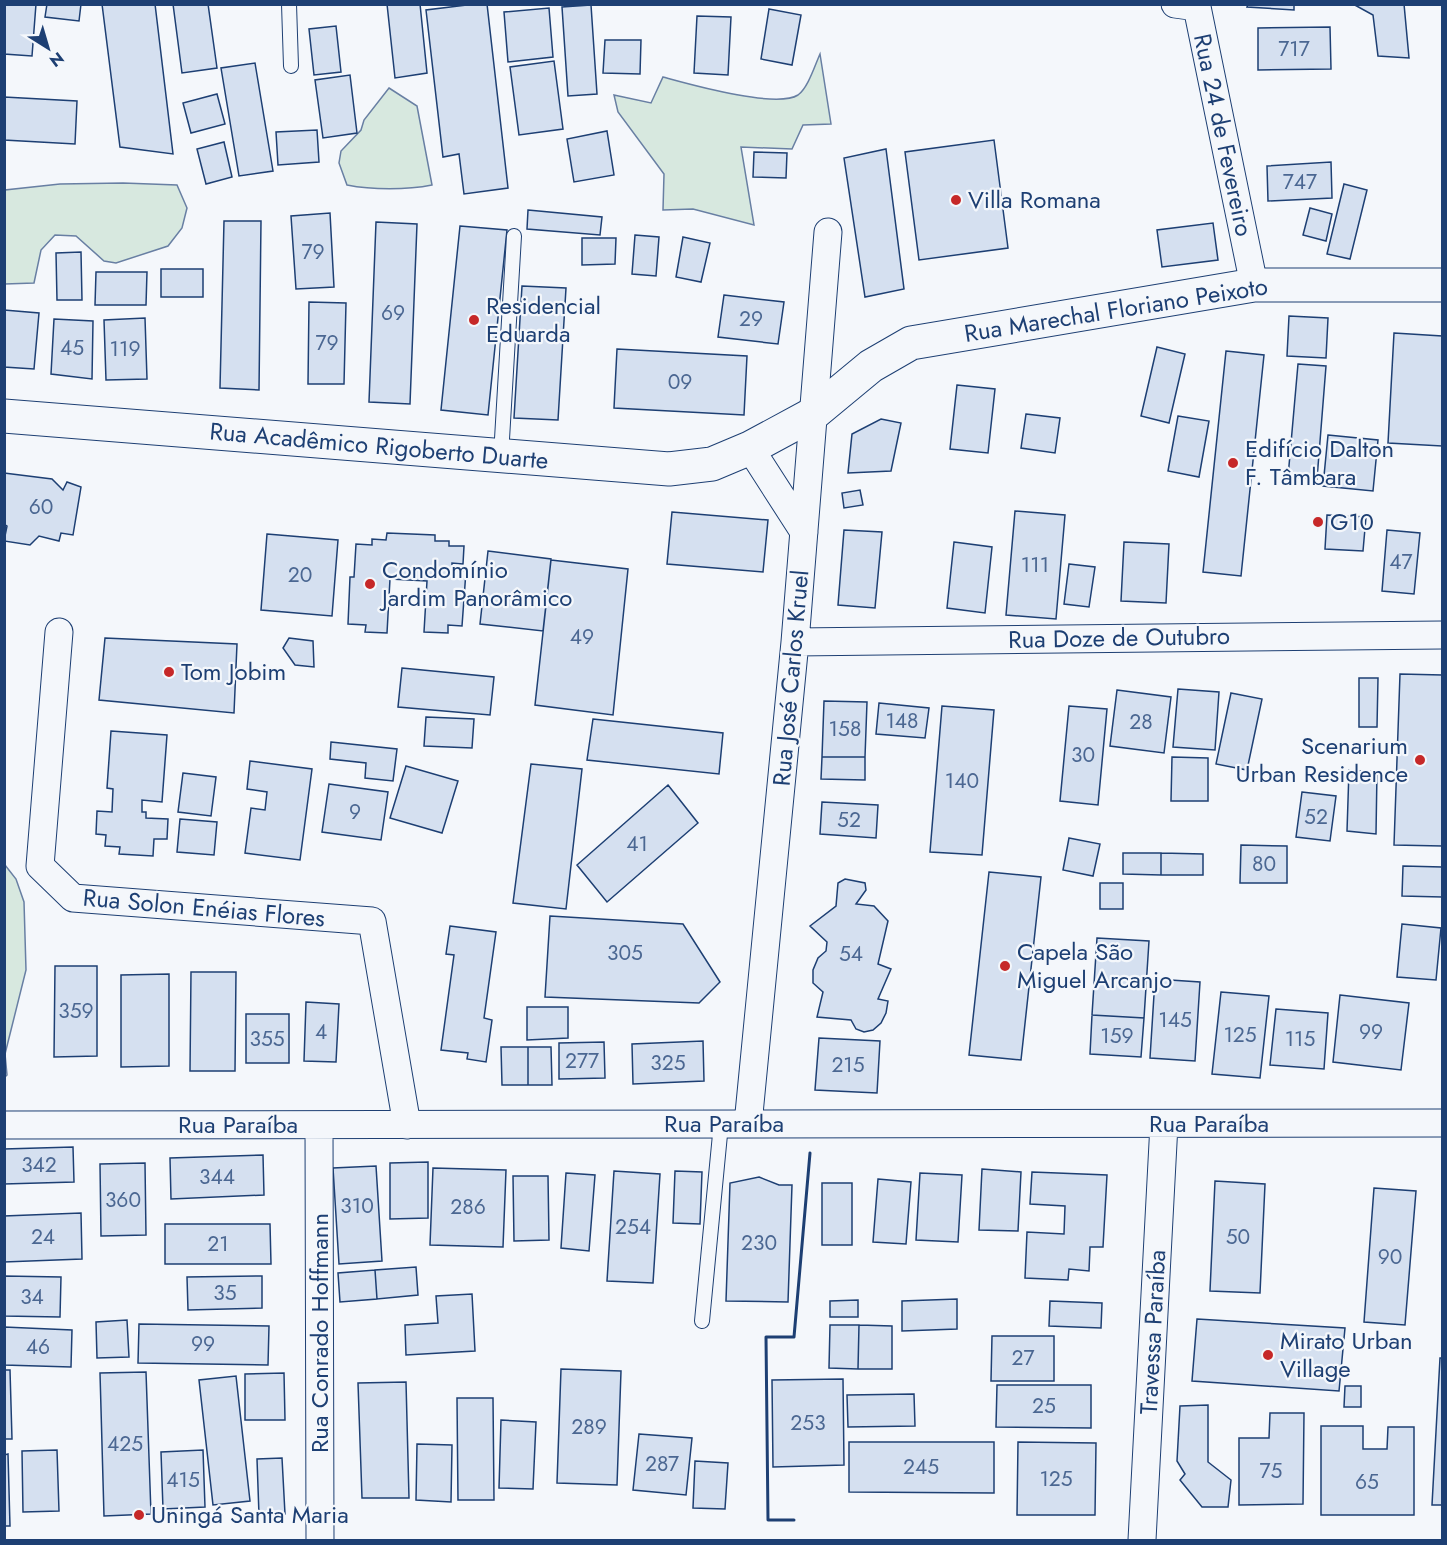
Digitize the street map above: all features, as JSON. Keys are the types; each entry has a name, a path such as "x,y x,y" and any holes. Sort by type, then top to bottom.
{"street":[{"name":"Rua 24 de Fevereiro","path":"1175,4 1197,7 1254,285"},
{"name":"Rua José Carlos Kruel","path":"748,1124 795,642 828,232"},
{"name":"Rua Marechal Floriano Peixoto","path":"813,414 871,366 911,343 1254,285 1443,285"},
{"name":"Rua Acadêmico Rigoberto Duarte","path":"4,416 669,469 712,464 750,448 813,414"},
{"path":"750,448 804,532"},
{"name":"Rua Solon Enéias Flores","path":"59,632 40,866 73,898 372,921 407,1125"},
{"name":"Rua Doze de Outubro","path":"795,642 1443,635"},
{"name":"Rua Paraíba","path":"4,1125 1443,1123"},
{"name":"Travessa Paraíba","path":"1142,1540 1164,1124"},
{"name":"Rua Conrado Hoffmann","path":"319,1125 320,1540"}],"lane":[{"path":"289,4 291,66"},
{"path":"501,456 514,236"},
{"path":"702,1321 721,1124"}],"shaded area":[{"path":"820,54 831,124 803,125 792,149 741,147 754,225 693,209 663,210 664,174 618,112 614,95 651,103 663,77 732,94 787,99 802,92"},
{"path":"389,88 417,106 432,185 390,189 347,185 339,163 341,151 361,130 364,120"},
{"path":"60,184 177,185 187,208 182,228 168,246 116,263 104,261 76,236 55,235 41,250 34,283 5,284 5,190"},
{"path":"5,865 16,879 24,902 26,970 5,1054"},
{"path":"5,1054 7,1075 5,1077"}],"building":[{"path":"4,4 36,4 32,56 4,54"},
{"path":"47,4 81,4 79,21 45,17"},
{"path":"102,4 155,4 173,154 120,147"},
{"path":"173,4 208,4 217,68 182,73"},
{"path":"387,4 420,4 427,73 395,78"},
{"path":"487,4 508,188 464,194 459,154 443,157 426,10"},
{"path":"1248,4 1294,4 1294,10 1247,7"},
{"path":"1353,4 1404,4 1409,58 1378,56 1373,15"},
{"path":"591,5 597,94 568,96 562,7"},
{"path":"549,8 553,57 508,62 504,12"},
{"path":"769,9 801,15 792,65 761,59"},
{"path":"697,16 731,17 728,75 694,73"},
{"path":"336,26 341,72 314,75 309,29"},
{"path":"1330,27 1331,69 1258,70 1258,28"},
{"path":"605,40 641,40 640,74 603,73"},
{"path":"554,61 563,129 519,135 510,67"},
{"path":"255,63 273,171 239,176 221,68"},
{"path":"350,75 357,133 323,138 315,80"},
{"path":"217,94 225,124 191,133 183,103"},
{"path":"4,97 77,101 75,144 4,140"},
{"path":"317,130 319,162 278,165 276,132"},
{"path":"607,131 614,175 574,182 567,139"},
{"name":"Villa Romana","path":"994,140 1008,248 919,260 905,152"},
{"path":"224,142 232,177 206,184 197,149"},
{"path":"886,149 904,289 865,297 844,158"},
{"path":"754,152 787,153 786,178 753,177"},
{"path":"1331,162 1332,198 1268,201 1267,166"},
{"path":"1344,184 1367,190 1350,259 1327,254"},
{"path":"1310,208 1332,214 1326,241 1303,235"},
{"path":"528,210 602,217 600,235 527,229"},
{"path":"330,213 334,287 296,289 291,216"},
{"path":"224,221 261,221 259,390 220,388"},
{"path":"376,222 417,224 410,404 369,402"},
{"path":"1213,223 1218,260 1162,267 1157,230"},
{"name":"Residencial Eduarda","path":"460,226 507,230 488,415 441,410"},
{"path":"635,235 659,237 656,276 632,274"},
{"path":"683,237 710,243 701,282 676,277"},
{"path":"582,238 616,238 615,264 582,265"},
{"path":"81,252 82,300 57,300 56,253"},
{"path":"161,269 203,269 203,297 161,297"},
{"path":"96,272 147,272 146,305 95,305"},
{"path":"522,286 566,288 558,420 514,418"},
{"path":"724,295 784,302 778,344 718,337"},
{"path":"309,302 346,303 344,384 308,384"},
{"path":"4,310 39,313 34,369 4,367"},
{"path":"1289,316 1328,318 1326,358 1287,356"},
{"path":"145,318 147,379 106,380 104,320"},
{"path":"54,319 93,321 92,379 51,374"},
{"path":"1394,333 1442,336 1442,446 1388,443"},
{"path":"1157,347 1185,354 1169,423 1141,416"},
{"path":"617,349 747,356 744,415 614,408"},
{"name":"Edifício Dalton F. Tâmbara","path":"1226,351 1264,355 1241,576 1203,572"},
{"path":"1298,364 1326,366 1317,479 1288,477"},
{"path":"957,385 995,389 988,453 950,449"},
{"path":"1026,414 1060,418 1055,453 1021,448"},
{"path":"1178,416 1209,421 1199,477 1168,471"},
{"path":"881,419 901,423 891,471 848,473 852,434"},
{"path":"1328,435 1378,440 1373,491 1323,486"},
{"path":"4,473 52,479 63,490 67,482 81,487 73,535 61,533 59,541 39,536 30,545 4,541 7,526 4,524"},
{"path":"860,490 863,505 844,508 842,493"},
{"path":"1015,511 1065,515 1056,619 1006,615"},
{"path":"672,512 768,520 763,572 667,564"},
{"path":"1327,515 1366,517 1363,551 1325,549"},
{"path":"844,530 882,532 875,608 838,605"},
{"path":"1387,530 1420,533 1414,594 1382,591"},
{"name":"Condomínio Jardim Panorâmico","path":"387,533 435,535 435,541 449,541 449,546 464,546 463,564 452,563 452,570 466,571 462,626 448,625 448,633 424,632 427,581 390,579 387,633 365,632 366,625 348,624 350,577 354,577 356,544 372,545 372,539 386,540"},
{"path":"267,534 338,540 332,616 261,610"},
{"path":"954,542 992,547 985,613 947,608"},
{"path":"1124,542 1169,544 1166,603 1121,601"},
{"path":"488,551 551,559 543,631 480,624"},
{"path":"551,560 628,569 613,715 535,705"},
{"path":"1069,564 1095,567 1089,607 1064,604"},
{"name":"Tom Jobim","path":"105,638 237,644 234,713 99,700"},
{"path":"289,638 313,641 314,667 295,665 283,648"},
{"path":"402,668 494,677 490,715 398,707"},
{"name":"Scenarium Urban Residence","path":"1400,674 1442,675 1442,846 1394,845"},
{"path":"1359,678 1378,678 1377,727 1359,727"},
{"path":"1178,689 1219,692 1215,750 1173,747"},
{"path":"1117,690 1171,697 1164,753 1110,746"},
{"path":"1231,693 1262,699 1247,770 1216,764"},
{"path":"824,701 867,702 865,757 822,757"},
{"path":"879,703 929,708 925,738 876,734"},
{"path":"942,706 994,710 982,855 930,852"},
{"path":"1069,706 1107,709 1098,805 1060,801"},
{"path":"426,717 474,719 472,748 424,746"},
{"path":"593,719 723,733 719,774 587,760"},
{"path":"111,731 167,735 162,802 142,800 142,812 146,812 146,818 168,819 167,839 154,839 153,856 119,854 120,847 105,846 106,835 96,834 97,811 112,812 113,789 107,788"},
{"path":"331,742 397,749 393,781 365,778 366,763 330,759"},
{"path":"822,757 865,757 865,780 821,779"},
{"path":"1172,757 1208,758 1208,801 1171,801"},
{"path":"250,761 312,769 300,860 245,853 251,808 265,810 267,792 247,789"},
{"path":"531,764 582,769 566,909 513,903"},
{"path":"406,766 458,781 442,833 390,818"},
{"path":"1349,770 1377,772 1376,834 1347,831"},
{"path":"183,773 216,777 211,816 178,812"},
{"path":"329,784 388,792 381,840 322,832"},
{"path":"668,785 698,823 607,902 577,865"},
{"path":"1302,792 1336,796 1330,841 1296,837"},
{"path":"822,802 878,805 876,838 820,834"},
{"path":"180,819 217,822 214,855 177,852"},
{"path":"1069,838 1100,844 1093,876 1063,870"},
{"path":"1241,845 1287,846 1287,883 1240,883"},
{"path":"1123,853 1161,853 1161,875 1123,874"},
{"path":"1161,853 1203,854 1203,875 1161,875"},
{"path":"1403,866 1442,867 1442,897 1402,896"},
{"name":"Capela São Miguel Arcanjo","path":"989,872 1041,877 1021,1060 969,1055"},
{"path":"845,879 865,883 866,890 856,904 874,906 888,921 878,964 891,969 878,999 888,1001 886,1013 881,1023 873,1030 864,1032 856,1029 851,1020 817,1017 823,992 813,983 813,970 818,958 826,951 827,942 810,926 836,906 838,883"},
{"path":"1100,883 1123,883 1123,909 1100,909"},
{"path":"550,916 683,924 720,982 699,1003 545,997"},
{"path":"1402,924 1441,928 1436,980 1397,977"},
{"path":"450,926 496,932 484,1018 492,1020 486,1062 467,1059 468,1053 441,1050 454,955 446,954"},
{"path":"1097,938 1149,941 1144,1018 1092,1015"},
{"path":"55,966 97,966 97,1056 54,1057"},
{"path":"191,972 236,972 235,1071 190,1071"},
{"path":"169,974 169,1066 121,1067 121,975"},
{"path":"1155,979 1200,982 1195,1061 1150,1058"},
{"path":"1221,992 1269,996 1260,1078 1212,1074"},
{"path":"1340,995 1409,1003 1401,1070 1333,1062"},
{"path":"306,1002 339,1004 336,1062 304,1061"},
{"path":"527,1007 568,1007 568,1038 527,1040"},
{"path":"1276,1009 1328,1013 1324,1069 1270,1065"},
{"path":"246,1014 289,1014 289,1063 246,1063"},
{"path":"1092,1015 1144,1018 1141,1057 1090,1054"},
{"path":"819,1038 880,1041 877,1093 815,1090"},
{"path":"703,1041 704,1081 633,1084 632,1044"},
{"path":"604,1042 605,1078 559,1079 559,1043"},
{"path":"501,1047 528,1047 528,1085 502,1085"},
{"path":"528,1047 551,1047 552,1085 528,1085"},
{"path":"73,1147 74,1182 4,1184 4,1149"},
{"path":"263,1155 264,1195 171,1199 170,1158"},
{"path":"428,1162 428,1218 390,1219 390,1163"},
{"path":"145,1163 146,1235 101,1236 100,1164"},
{"path":"376,1166 382,1261 339,1264 333,1168"},
{"path":"433,1168 506,1170 503,1247 430,1245"},
{"path":"982,1169 1021,1172 1018,1231 979,1230"},
{"path":"614,1171 660,1174 653,1283 607,1281"},
{"path":"675,1171 702,1172 700,1224 673,1223"},
{"path":"1032,1172 1107,1175 1103,1247 1090,1247 1089,1271 1069,1269 1068,1280 1025,1278 1027,1232 1064,1234 1065,1206 1030,1204"},
{"path":"566,1173 595,1175 589,1251 561,1248"},
{"path":"920,1173 962,1175 958,1242 916,1240"},
{"path":"513,1176 548,1176 549,1240 514,1241"},
{"path":"759,1177 779,1185 792,1185 788,1302 726,1301 730,1183"},
{"path":"878,1179 911,1182 906,1244 873,1242"},
{"path":"1215,1181 1265,1184 1260,1293 1210,1291"},
{"path":"822,1183 852,1183 852,1245 822,1245"},
{"path":"1374,1188 1416,1191 1405,1325 1364,1322"},
{"path":"81,1213 82,1259 4,1262 4,1216"},
{"path":"165,1224 270,1224 271,1264 165,1264"},
{"path":"416,1267 418,1295 377,1299 375,1270"},
{"path":"375,1270 377,1299 340,1302 338,1273"},
{"path":"4,1276 61,1277 60,1317 4,1316"},
{"path":"262,1276 262,1308 188,1310 187,1277"},
{"path":"472,1294 475,1351 406,1355 405,1325 438,1323 436,1296"},
{"path":"957,1299 957,1329 902,1331 902,1301"},
{"path":"858,1300 858,1317 830,1317 830,1301"},
{"path":"1050,1301 1102,1303 1101,1328 1049,1326"},
{"name":"Mirato Urban Village","path":"1197,1319 1345,1328 1339,1391 1192,1381"},
{"path":"127,1320 129,1357 97,1358 96,1322"},
{"path":"139,1324 269,1326 268,1365 138,1363"},
{"path":"830,1325 859,1325 858,1369 829,1368"},
{"path":"859,1325 892,1326 892,1369 858,1369"},
{"path":"4,1327 72,1330 71,1367 4,1365"},
{"path":"992,1336 1054,1336 1054,1381 991,1381"},
{"path":"1440,1358 1442,1358 1442,1505 1432,1505"},
{"path":"561,1369 621,1371 617,1485 557,1483"},
{"path":"4,1370 10,1370 12,1439 4,1439"},
{"path":"146,1372 151,1514 104,1516 100,1373"},
{"path":"284,1373 285,1420 245,1420 245,1374"},
{"path":"236,1376 250,1501 213,1505 199,1380"},
{"path":"843,1379 844,1465 773,1467 772,1380"},
{"path":"406,1382 409,1498 362,1498 358,1383"},
{"path":"997,1385 1091,1385 1091,1428 996,1427"},
{"path":"1345,1386 1361,1386 1361,1407 1344,1407"},
{"path":"914,1394 915,1426 848,1427 847,1395"},
{"path":"457,1398 493,1398 494,1500 458,1500"},
{"path":"1208,1405 1208,1462 1231,1480 1228,1507 1202,1507 1180,1480 1185,1474 1177,1461 1180,1406"},
{"path":"1270,1413 1304,1413 1303,1504 1239,1505 1239,1438 1269,1438"},
{"path":"501,1420 536,1422 533,1489 499,1488"},
{"path":"1321,1426 1363,1426 1363,1449 1387,1449 1388,1427 1414,1427 1414,1515 1321,1515"},
{"path":"639,1434 692,1438 686,1495 633,1490"},
{"path":"849,1442 994,1442 994,1493 849,1492"},
{"path":"1018,1442 1096,1443 1095,1515 1017,1515"},
{"path":"417,1444 452,1445 451,1502 416,1500"},
{"path":"57,1450 59,1511 23,1512 22,1451"},
{"path":"203,1450 205,1507 163,1509 161,1452"},
{"path":"8,1454 10,1526 4,1526 4,1455"},
{"path":"282,1458 285,1514 259,1515 257,1459"},
{"path":"695,1461 728,1463 725,1509 693,1508"}],"wall":[{"path":"794,1520 768,1520 766,1337 794,1337 810,1153"}],"place":[{"name":"Villa Romana","path":"956,200"},
{"name":"Residencial Eduarda","path":"474,320"},
{"name":"Edifício Dalton F. Tâmbara","path":"1233,463"},
{"name":"G10","path":"1318,522"},
{"name":"Condomínio Jardim Panorâmico","path":"370,584"},
{"name":"Tom Jobim","path":"169,672"},
{"name":"Scenarium Urban Residence","path":"1420,760"},
{"name":"Capela São Miguel Arcanjo","path":"1005,966"},
{"name":"Mirato Urban Village","path":"1268,1355"},
{"name":"Uningá Santa Maria","path":"139,1515"}]}
